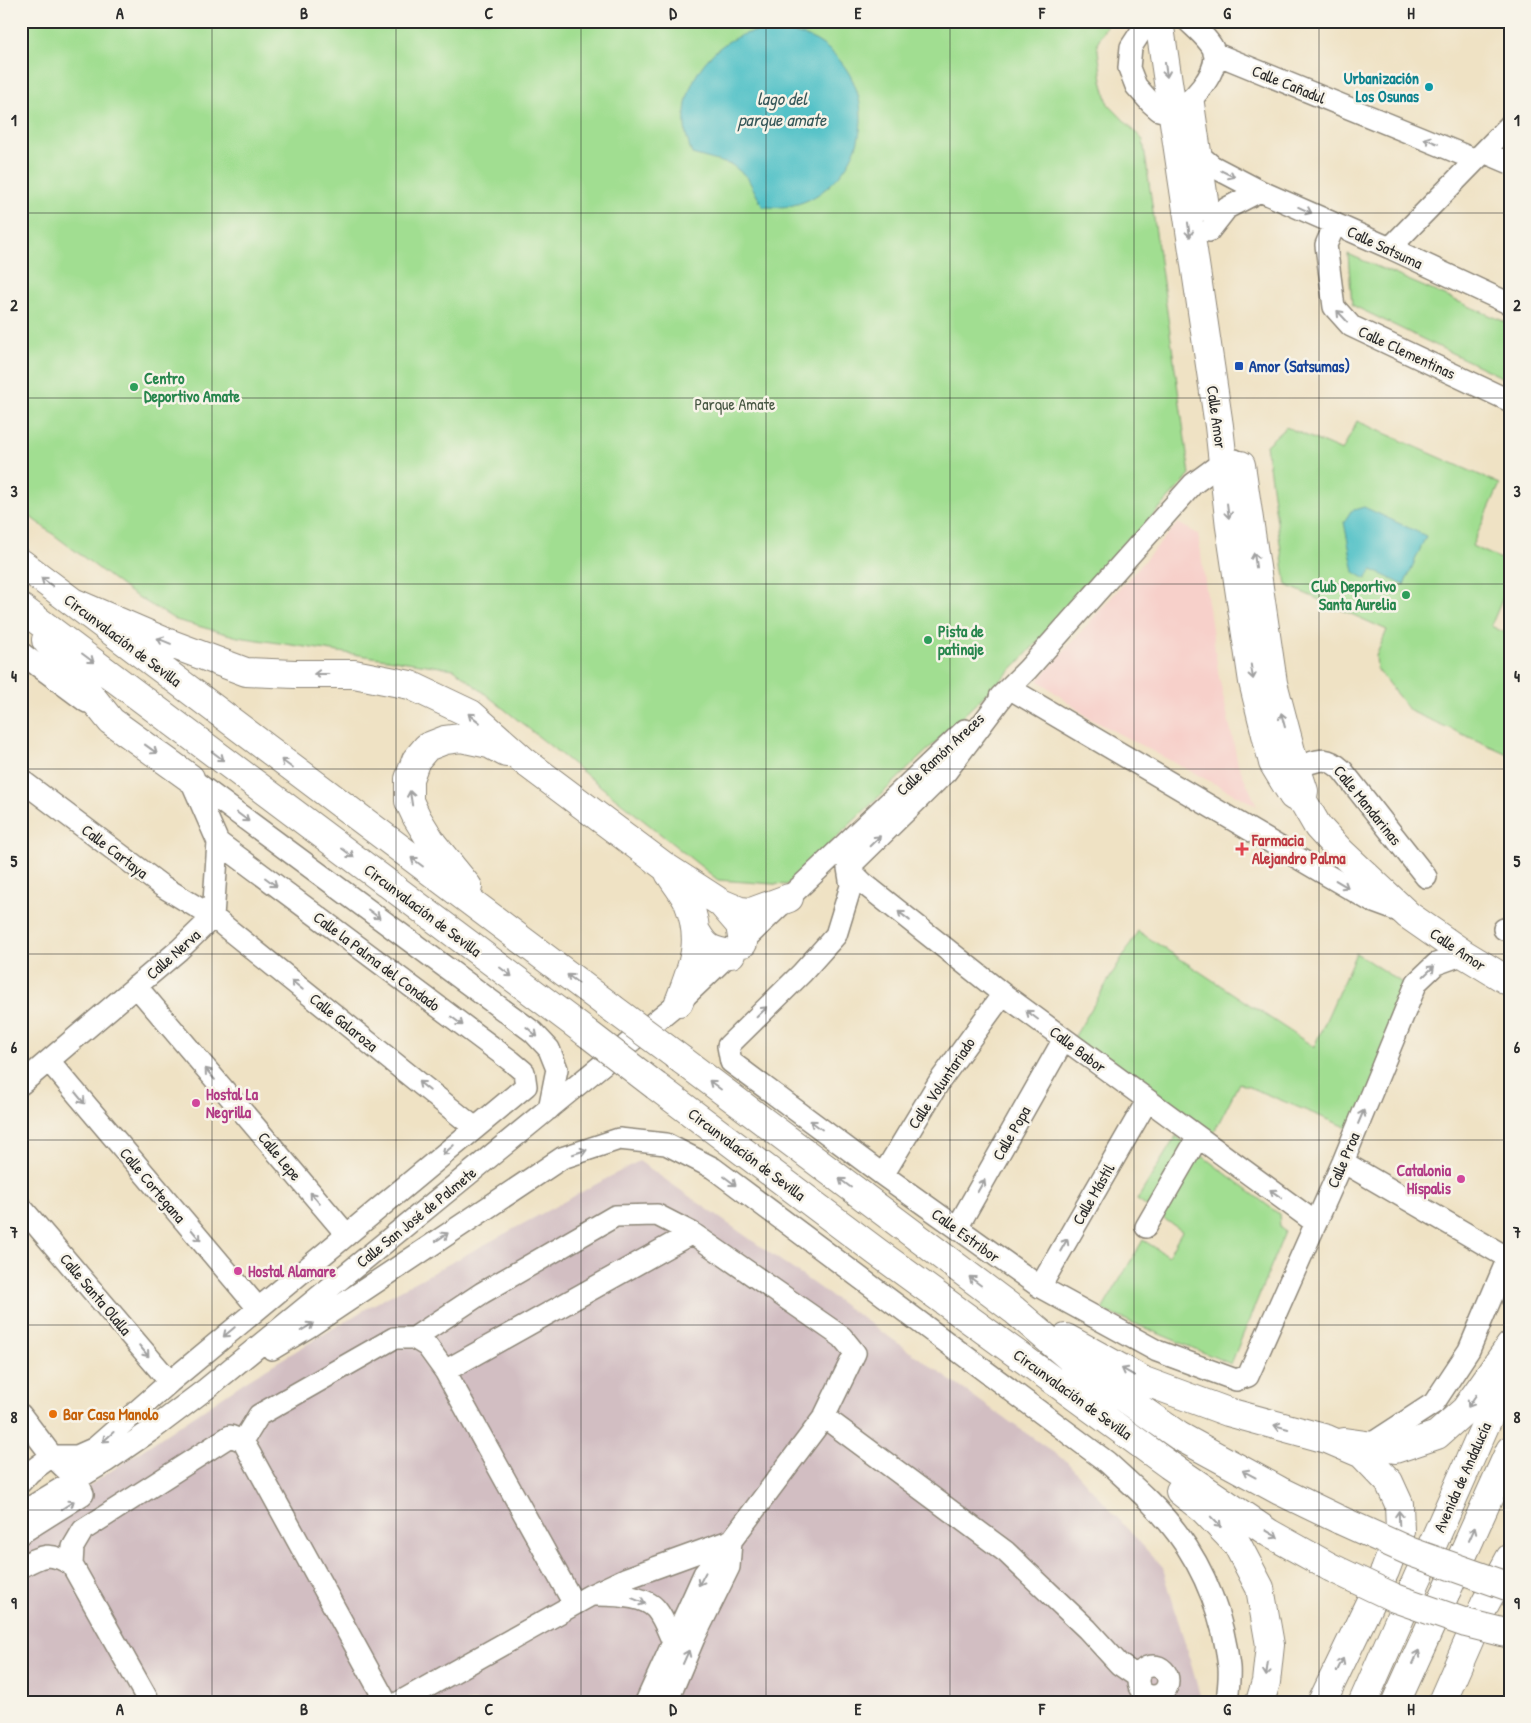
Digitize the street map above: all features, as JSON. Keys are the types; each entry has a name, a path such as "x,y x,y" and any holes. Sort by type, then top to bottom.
{"main road":[{"name":"Calle Amor","path":"1159,21 1179,116 1219,426 1232,461 1230,527 1254,682 1273,763 1293,796 1303,801 1318,827 1341,852 1408,915 1464,954 1510,982"},
{"name":"Calle Amor","path":"1178,21 1179,116 1198,154 1209,231 1232,461 1273,683 1292,756 1304,791 1303,801"},
{"name":"Circunvalación de Sevilla","path":"21,563 1014,1310 1079,1366 1178,1436 1280,1491 1340,1520 1411,1552 1510,1587"},
{"path":"73,602 166,642 246,672 354,674 410,685 470,714 524,761 664,866 721,903 740,911 751,912 789,898"},
{"name":"Circunvalación de Sevilla","path":"21,609 877,1252 1170,1465 1269,1532 1330,1567 1395,1598 1466,1623 1510,1634"},
{"path":"21,609 111,720 190,778"},
{"path":"498,922 433,844 409,801 409,779 416,760 428,747 453,739 461,738 489,744 524,761"},
{"path":"664,866 687,901 697,933 705,946 715,951 737,948 740,925 721,903"},
{"path":"679,1002 694,961 697,933"},
{"path":"877,1252 1204,1510 1237,1544 1260,1588 1270,1644 1266,1682 1260,1702"},
{"path":"1014,1310 1144,1381 1228,1412 1327,1439 1368,1446 1395,1448 1437,1435 1465,1410 1510,1346"},
{"name":"Avenida de Andalucía","path":"1392,1637 1510,1369"},
{"path":"1322,1702 1385,1571 1400,1531 1398,1504 1389,1482 1362,1454 1327,1439"},
{"name":"Avenida de Andalucía","path":"1396,1702 1510,1450"},
{"path":"1442,1702 1485,1604 1510,1558"},
{"path":"1352,1702 1392,1637"},
{"path":"1363,1702 1392,1637"}],"street":[{"path":"1148,21 1131,48 1129,68 1136,86 1151,103 1159,110 1179,116 1212,71 1214,65 1213,48 1188,21"},
{"name":"Calle Cañadul","path":"1214,53 1480,156 1510,163"},
{"path":"1390,248 1510,125"},
{"name":"Calle Satsuma","path":"1198,154 1212,166 1260,190 1510,304"},
{"path":"1209,231 1227,208 1260,190"},
{"name":"Calle Clementinas","path":"1335,224 1326,245 1334,307 1351,326 1510,401"},
{"name":"Calle Ramón Areces","path":"630,1043 679,1002 737,948 1009,688 1194,484 1232,461"},
{"path":"21,652 111,720"},
{"path":"848,868 946,772 1009,688"},
{"name":"Calle Amor","path":"1009,688 1371,901 1408,915"},
{"name":"Calle Mandarinas","path":"1297,767 1323,760 1333,762 1342,770 1426,878"},
{"path":"190,778 533,1032 549,1049 557,1069 550,1109"},
{"name":"Calle Nerva","path":"21,1084 179,950 213,917 218,842 190,778"},
{"name":"Calle Cartaya","path":"22,781 162,886 213,917"},
{"name":"Calle Amor","path":"1286,850 1308,854 1315,852 1321,844 1318,827"},
{"name":"Calle la Palma del Condado","path":"218,842 512,1061 524,1072 526,1086"},
{"name":"Calle Babor","path":"848,868 863,883 1003,994 1316,1223"},
{"name":"Calle Estribor","path":"848,868 851,886 836,935 802,974 728,1046 731,1062 883,1175 1040,1287 1157,1351 1236,1380"},
{"name":"Calle Galaroza","path":"213,917 475,1128"},
{"name":"Calle Proa","path":"1236,1380 1248,1376 1343,1162 1417,982 1436,964 1464,954"},
{"name":"Calle Lepe","path":"136,986 347,1235"},
{"name":"Calle Voluntariado","path":"883,1175 939,1082 1003,994"},
{"name":"Calle Popa","path":"957,1228 1064,1039"},
{"name":"Calle San José de Palmete","path":"26,1515 76,1479 154,1429 206,1389 630,1043"},
{"name":"Calle Cortegana","path":"49,1061 264,1303"},
{"name":"Calle San José de Palmete","path":"52,1456 77,1456 95,1448 264,1303 526,1086"},
{"name":"Calle Mástil","path":"1040,1287 1147,1100"},
{"path":"1146,1227 1198,1137"},
{"path":"206,1389 310,1326 562,1158 619,1139 666,1144 714,1168 1107,1462 1141,1493 1177,1533 1202,1572 1219,1617 1230,1668 1227,1702"},
{"path":"1343,1162 1509,1259 1469,1350 1434,1403 1368,1446"},
{"name":"Calle Santa Olalla","path":"21,1207 170,1382"},
{"path":"414,1338 482,1292 615,1216 657,1215 692,1233 842,1337 855,1354 824,1417 704,1574 672,1640 646,1702"},
{"path":"445,1371 692,1233"},
{"path":"264,1303 306,1307"},
{"path":"243,1441 259,1415 394,1338 414,1338 427,1346 445,1371 583,1599"},
{"path":"21,1415 52,1456 76,1479"},
{"path":"824,1417 1006,1552 1088,1629 1119,1664 1138,1677"},
{"path":"72,1565 73,1547 83,1530 230,1436 243,1441 386,1702"},
{"path":"21,1482 30,1472 52,1456"},
{"path":"400,1702 583,1599 627,1578 731,1540"},
{"path":"667,1702 694,1638 729,1567 731,1540"},
{"path":"21,1567 39,1557 58,1556 72,1565 149,1702"},
{"path":"583,1599 617,1595 637,1598 656,1608 672,1640"}],"shaded area":[{"path":"1178,523 1198,534 1219,677 1238,764 1257,806 1089,718 1038,680"},
{"path":"639,1161 1067,1462 1163,1568 1202,1702 21,1702 21,1531 249,1379 369,1307"}],"green space":[{"name":"Parque Amate","path":"21,21 1109,21 1097,43 1102,80 1108,104 1143,140 1190,475 1018,663 787,885 718,880 454,669 238,637 176,620 131,593 21,510"},
{"path":"1348,254 1510,324 1510,381 1352,305"},
{"name":"Club Deportivo Santa Aurelia","path":"1357,421 1500,484 1472,546 1510,563 1510,581 1491,626 1510,635 1510,755 1410,711 1377,669 1376,656 1387,630 1286,585 1266,445 1286,427 1342,451"},
{"path":"1138,931 1314,1047 1356,953 1413,990 1356,1131 1239,1083 1209,1142 1072,1041"},
{"path":"1176,1136 1279,1214 1280,1226 1285,1232 1231,1364 1102,1310 1143,1240 1168,1256 1182,1231 1137,1200"}],"water":[{"name":"lago del parque amate","path":"769,30 790,32 810,38 823,45 839,59 850,75 858,93 861,112 860,131 855,150 846,167 832,183 814,197 799,204 782,207 763,207 747,177 732,165 692,154 685,128 685,110 692,83 708,59 729,41 752,32"},
{"path":"1364,507 1426,536 1404,585 1372,570 1366,579 1354,572 1344,522 1351,511"}],"place":[{"name":"Urbanización Los Osunas","path":"1429,87"},
{"name":"Amor (Satsumas)","path":"1239,366"},
{"name":"Centro Deportivo Amate","path":"134,387"},
{"name":"Club Deportivo Santa Aurelia","path":"1406,595"},
{"name":"Pista de patinaje","path":"928,640"},
{"name":"Farmacia Alejandro Palma","path":"1242,849"},
{"name":"Hostal La Negrilla","path":"196,1103"},
{"name":"Catalonia Híspalis","path":"1461,1179"},
{"name":"Hostal Alamare","path":"238,1271"},
{"name":"Bar Casa Manolo","path":"53,1414"}]}
